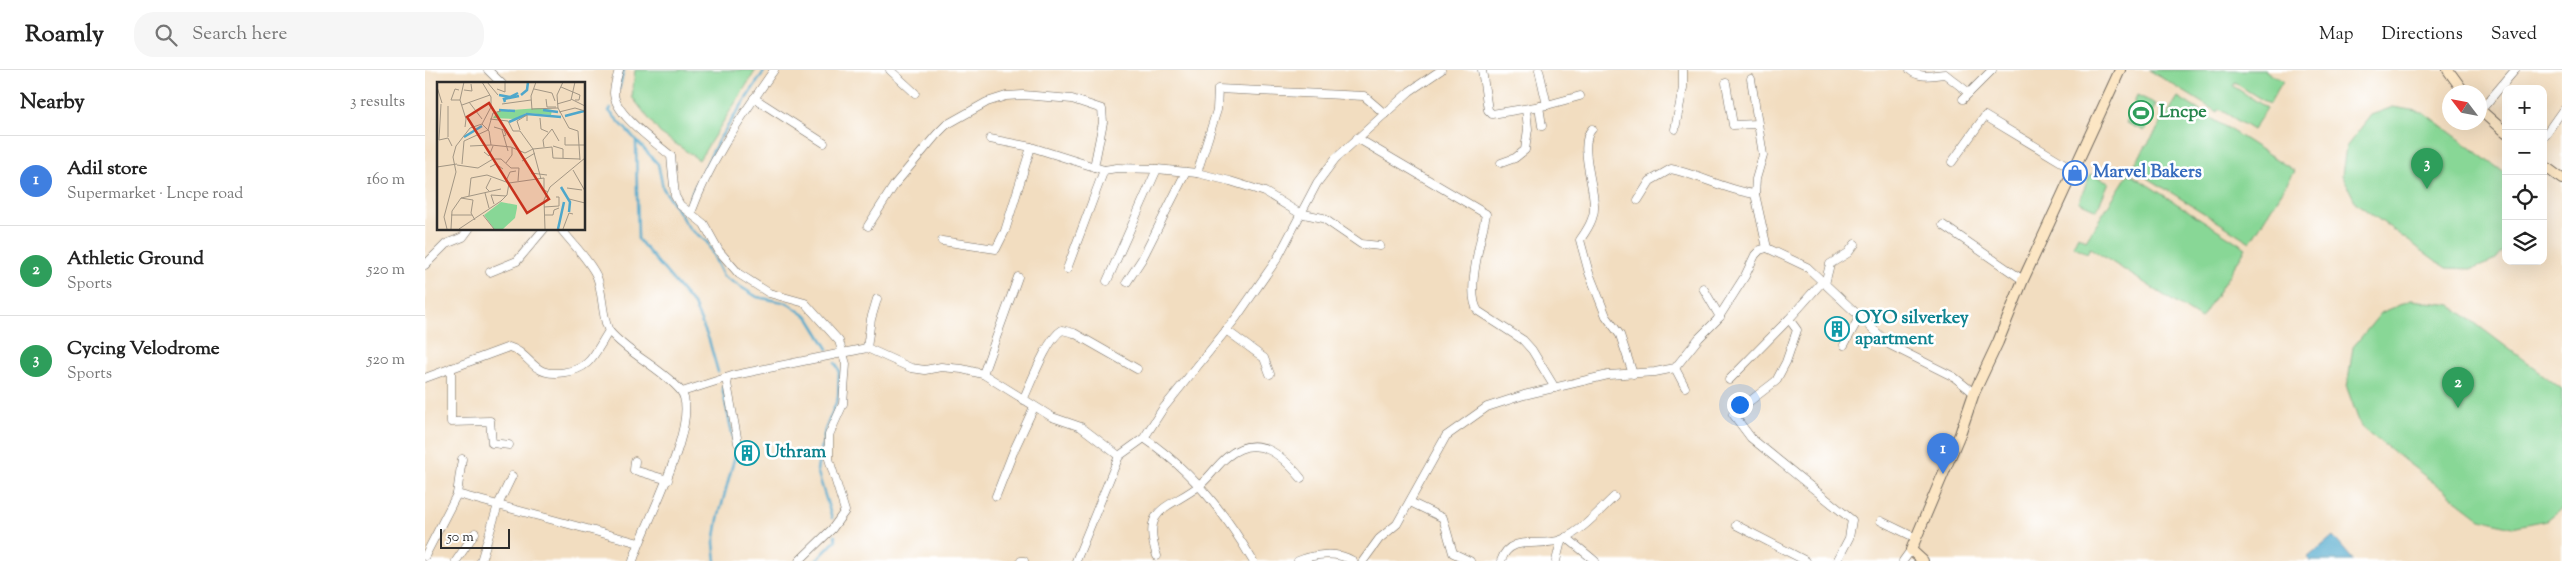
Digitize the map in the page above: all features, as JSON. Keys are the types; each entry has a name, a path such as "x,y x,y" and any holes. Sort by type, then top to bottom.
{"street":[{"path":"488,70 500,82"},
{"path":"619,70 614,93 621,112 671,156 675,196 679,205 704,224 728,262 750,284 773,294 805,303 839,341 846,364 843,404 829,435 829,459 845,511 832,529 799,561"},
{"path":"691,213 698,193 726,139 774,70"},
{"path":"890,70 915,93"},
{"path":"1076,561 1119,456 1144,438 1162,410 1226,330 1277,259 1290,236 1299,213 1317,183 1335,159 1357,138 1410,91 1441,70"},
{"path":"1482,70 1488,110 1492,114 1543,106 1580,96"},
{"path":"1539,70 1543,106 1542,126"},
{"path":"1675,129 1683,88 1683,70"},
{"path":"1910,70 1915,74 1924,76 1945,74 1966,96 1992,70"},
{"path":"1903,561 1911,550 1960,434 1974,393 1998,342 2023,280 2120,70"},
{"path":"2448,70 2459,85"},
{"path":"2487,101 2515,70"},
{"path":"1751,79 1763,155 1757,173 1755,194 1767,248"},
{"path":"1726,83 1733,124 1757,124"},
{"path":"1197,173 1217,110 1218,90 1364,96 1385,114"},
{"path":"868,226 895,184 946,125 987,102 1006,96 1072,99 1102,110 1103,122 1093,167"},
{"path":"755,98 824,143"},
{"path":"1501,163 1515,158 1525,150 1528,129 1526,108"},
{"path":"2547,132 2562,111"},
{"path":"2487,115 2503,130"},
{"path":"1952,162 1985,116 2073,169"},
{"path":"1592,129 1588,133 1586,149 1595,206 1588,228 1580,240 1589,273 1606,316 1620,335 1633,374"},
{"path":"1357,138 1486,214 1475,272 1474,306 1478,311 1523,340 1532,350 1555,388"},
{"path":"990,139 1031,147 1104,170 1117,168 1157,169 1197,173 1265,192 1299,213 1323,218 1361,244 1380,246"},
{"path":"942,241 997,249 1005,231 1031,147"},
{"path":"2547,168 2562,179"},
{"path":"1107,281 1157,169"},
{"path":"1638,200 1650,181 1671,169 1695,174 1727,189 1755,194"},
{"path":"1067,269 1104,170"},
{"path":"1127,282 1142,259 1186,172"},
{"path":"1943,225 2023,280"},
{"path":"425,265 446,244 463,237 468,230"},
{"path":"490,272 517,261 543,230"},
{"path":"562,230 597,277 609,331 659,370 682,392 686,407 677,455 633,561"},
{"path":"1729,380 1823,283 1831,264 1848,253 1855,244"},
{"path":"1363,561 1379,539 1397,524 1433,455 1446,436 1487,408 1608,375 1668,371 1675,368 1720,317 1755,255 1760,250 1767,248 1807,266 1859,318 1890,345 1954,377 1974,393"},
{"path":"983,374 1018,277"},
{"path":"1703,288 1720,317"},
{"path":"867,348 871,319 877,299"},
{"path":"1844,345 1859,318"},
{"path":"1789,320 1797,330 1776,381 1733,414 1751,438 1852,520 1849,538 1837,561"},
{"path":"1023,400 1051,344 1062,330 1074,333 1137,369"},
{"path":"1226,330 1264,358 1270,374"},
{"path":"425,378 509,347 518,350 540,370 553,373 572,370 587,364 609,331"},
{"path":"682,392 726,378 867,348 911,368 925,370 948,368 983,374 1052,417 1081,427 1119,456"},
{"path":"451,368 451,422 490,420 492,443 509,445"},
{"path":"1675,368 1685,387"},
{"path":"726,378 738,443"},
{"path":"996,496 1014,450 1035,407"},
{"path":"1144,438 1169,456 1216,504 1253,561"},
{"path":"1157,556 1151,539 1155,518 1168,503 1199,485 1228,456 1246,448 1261,447 1274,452 1285,460 1301,478"},
{"path":"425,556 457,494 462,459"},
{"path":"635,462 634,470 668,480"},
{"path":"481,561 498,505 512,476"},
{"path":"457,494 639,543"},
{"path":"1501,561 1504,551 1509,547 1563,539 1587,523 1615,497"},
{"path":"1410,502 1443,518 1453,553 1470,561"},
{"path":"1881,520 1916,538"},
{"path":"1736,525 1805,561"},
{"path":"456,561 475,534"},
{"path":"1556,561 1563,539"},
{"path":"1563,539 1595,561"},
{"path":"1911,550 1923,561"},
{"path":"1298,561 1319,555 1333,555 1353,561"}],"green space":[{"path":"635,70 756,70 699,160 660,133 632,97"},
{"path":"2149,70 2264,70 2283,81 2269,104 2235,83 2233,86 2267,108 2253,130 2219,109 2217,112"},
{"name":"Lncpe","path":"2137,95 2156,104 2144,131 2126,123"},
{"path":"2178,97 2295,171 2250,242 2132,168"},
{"path":"2393,107 2423,112 2442,126 2442,130 2447,130 2502,171 2502,253 2496,260 2473,269 2446,268 2356,203 2342,175 2346,147 2371,115"},
{"path":"2129,173 2246,248 2201,319 2090,248 2087,253 2073,246 2078,236 2086,240"},
{"path":"2090,174 2109,182 2097,210 2079,202"},
{"path":"2411,300 2451,305 2562,389 2562,508 2547,520 2512,527 2481,519 2361,427 2347,388 2353,347 2381,313"}],"water":[{"path":"2333,536 2354,561 2310,561 2307,558"}],"waterway":[{"path":"619,89 624,70"},
{"path":"689,205 690,197 718,141 765,70"},
{"path":"611,108 609,111 658,164 663,188 689,228 707,242 723,276 757,297 787,303 809,318 828,349"},
{"path":"636,141 638,239 694,305 709,340 718,372"},
{"path":"832,518 817,470 825,430 838,398 839,370 835,363"},
{"path":"716,561 714,543 718,519 736,452 722,387"},
{"path":"816,561 836,540 835,536"}],"place":[{"name":"Lncpe","path":"2141,113"},
{"name":"Marvel Bakers","path":"2075,173"},
{"name":"Cycing Velodrome","path":"2427,189"},
{"name":"OYO silverkey apartment","path":"1837,329"},
{"name":"Athletic Ground","path":"2458,408"},
{"name":"Uthram","path":"747,453"},
{"name":"Adil store","path":"1943,474"}]}
